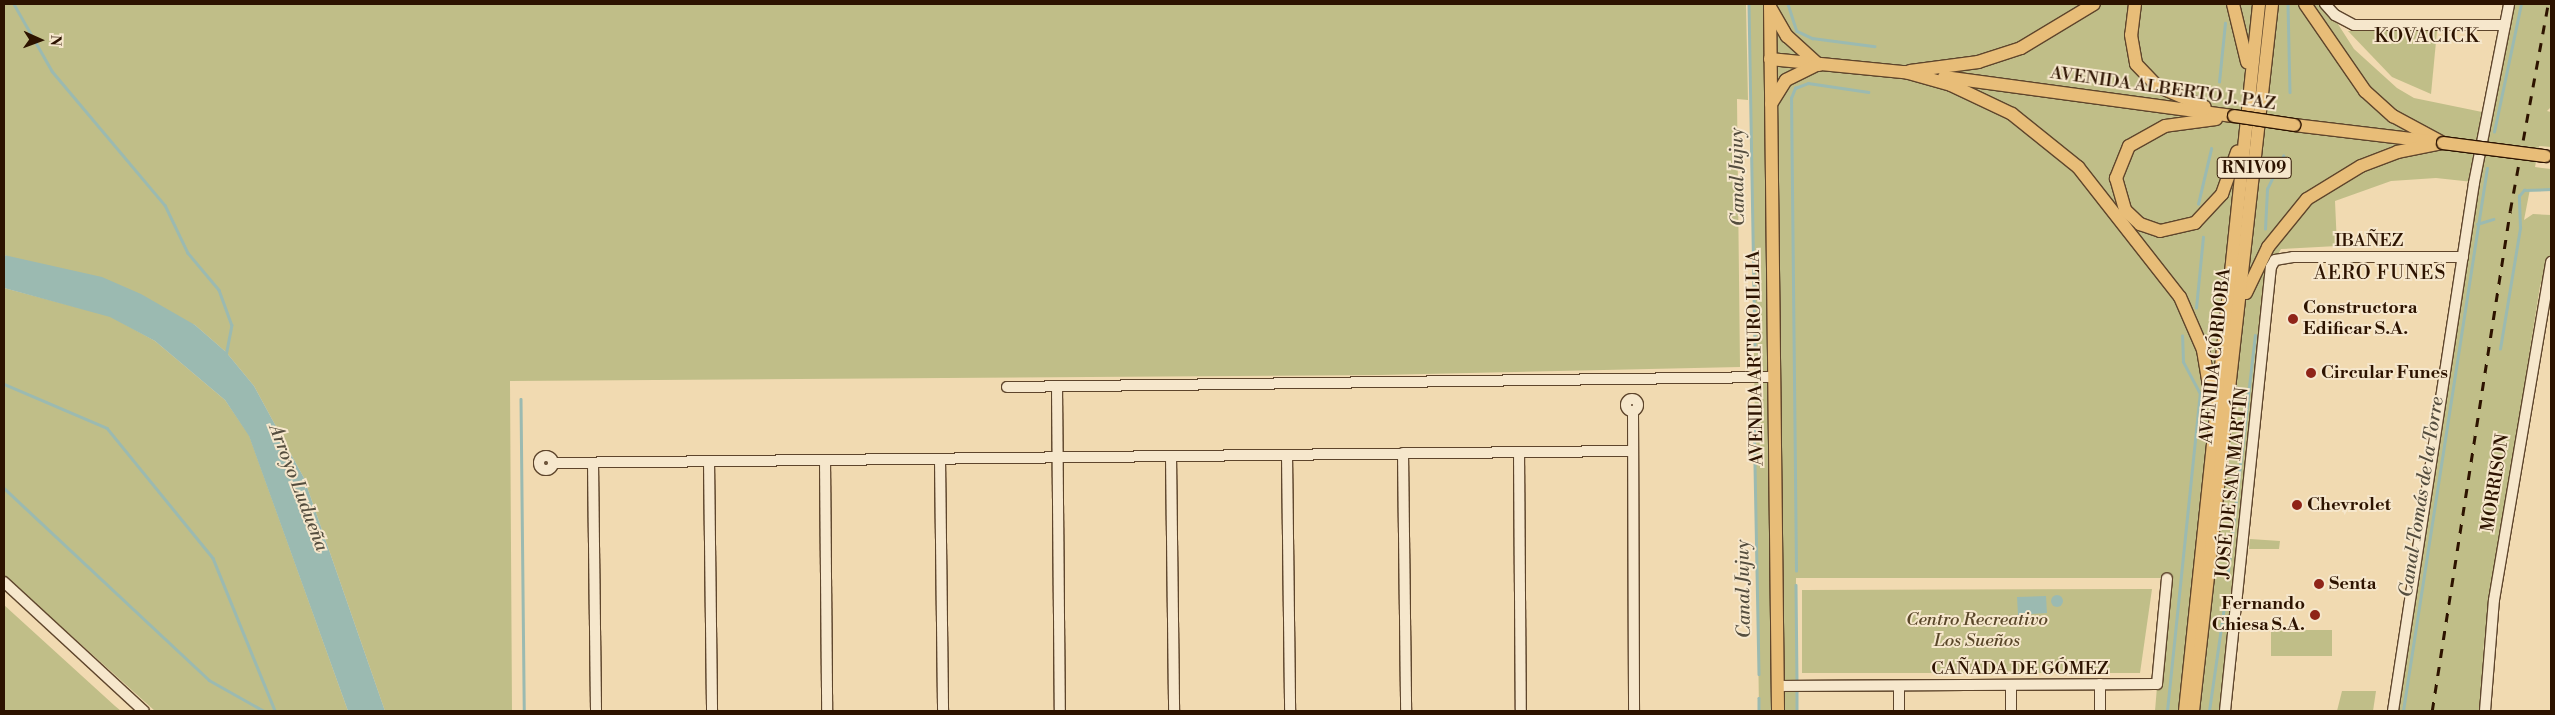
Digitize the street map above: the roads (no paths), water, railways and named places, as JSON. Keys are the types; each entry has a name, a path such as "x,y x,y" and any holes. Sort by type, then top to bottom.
{"main road":[{"path":"1905,72 1978,62 2013,51 2064,26 2094,4"},
{"path":"2135,4 2131,50 2144,76 2176,96 2234,116"},
{"path":"2233,4 2250,85"},
{"name":"AVENIDA CÓRDOBA","path":"2185,711 2258,4"},
{"name":"AVENIDA CÓRDOBA","path":"2193,711 2272,4"},
{"path":"2306,4 2365,91 2405,124 2443,143"},
{"path":"1770,5 1787,36 1819,65 1792,74 1771,105"},
{"name":"AVENIDA ARTURO ILLIA","path":"1770,5 1778,711"},
{"name":"AVENIDA ALBERTO J. PAZ","path":"1770,59 1905,72 2294,125 2548,156"},
{"path":"1905,72 1951,85 2012,114 2078,167 2180,297 2203,350 2214,422"},
{"path":"2234,116 2164,126 2129,146 2118,168 2116,190 2132,217 2149,228 2171,230 2208,213 2229,179 2245,127"},
{"path":"2236,332 2251,277 2268,247 2307,199 2361,166 2397,152 2443,143"}],"street":[{"path":"2325,4 2335,15 2354,25 2505,25"},
{"path":"2393,711 2463,257 2509,4"},
{"name":"IBAÑEZ","path":"2276,260 2463,257"},
{"name":"JOSÉ DE SAN MARTÍN","path":"2226,711 2270,277 2276,260"},
{"name":"MORRISON","path":"2485,711 2494,600 2551,262"},
{"path":"1007,388 1774,377"},
{"path":"1057,387 1060,711"},
{"path":"1633,411 1634,711"},
{"path":"553,463 1633,451"},
{"path":"1519,452 1521,711"},
{"path":"1402,453 1406,711"},
{"path":"1287,455 1290,711"},
{"path":"1171,456 1174,711"},
{"path":"940,459 943,711"},
{"path":"825,460 828,711"},
{"path":"709,461 712,711"},
{"path":"593,462 596,711"},
{"name":"CAÑADA DE GÓMEZ","path":"1777,686 2157,684 2167,578"},
{"path":"4,582 144,711"},
{"path":"2100,684 2100,711"},
{"path":"2011,685 2012,711"},
{"path":"1899,686 1899,711"}],"water":[{"name":"Arroyo Ludueña","path":"4,255 102,277 141,294 195,325 226,352 254,386 304,478 385,711 348,711 249,436 225,400 155,341 110,317 4,288"},
{"path":"2055,595 2059,595 2063,601 2059,607 2055,607 2051,603 2051,599"},
{"path":"2046,596 2047,613 2018,615 2017,597"}],"waterway":[{"path":"14,4 52,71 165,205 188,253 219,290 232,325 226,356"},
{"name":"Canal Jujuy","path":"1749,4 1755,349"},
{"path":"1788,4 1797,31 1812,38 1874,46"},
{"path":"2288,4 2290,92"},
{"name":"Canal Tomás de la Torre","path":"2494,132 2521,4"},
{"path":"2219,82 2225,23"},
{"path":"1796,571 1791,98 1795,88 1808,83 1868,92"},
{"path":"2198,204 2211,149"},
{"path":"2265,229 2267,189 2283,156"},
{"name":"Canal Tomás de la Torre","path":"2403,711 2487,168"},
{"path":"2500,349 2520,228 2519,196 2524,190 2551,189"},
{"path":"2477,224 2493,219"},
{"path":"2196,308 2203,237"},
{"path":"2167,711 2200,394 2183,362 2182,336"},
{"path":"2227,580 2255,336"},
{"path":"4,384 107,428 213,558 275,711"},
{"path":"521,399 524,711"},
{"name":"Canal Jujuy","path":"1754,413 1759,674"},
{"path":"4,488 209,680 264,711"},
{"path":"1796,585 1797,681"},
{"path":"2209,711 2224,607"},
{"path":"1797,692 1797,711"},
{"name":"Canal Jujuy","path":"1759,698 1759,711"}],"railway":[{"path":"2432,711 2510,211 2548,4"}],"place":[{"name":"Constructora Edificar S.A.","path":"2293,319"},
{"name":"Circular Funes","path":"2311,373"},
{"name":"Chevrolet","path":"2297,505"},
{"name":"Senta","path":"2319,584"},
{"name":"Fernando Chiesa S.A.","path":"2315,615"}],"district":[{"name":"KOVACICK","path":"2427,37"},
{"name":"AERO FUNES","path":"2380,274"}],"park label":[{"name":"Centro Recreativo Los Sueños","path":"1977,631"}]}
